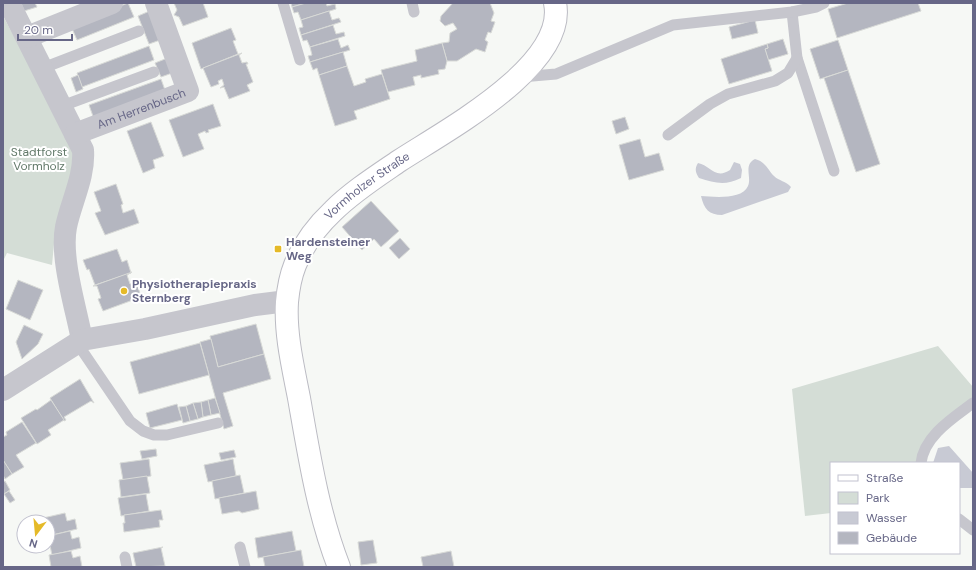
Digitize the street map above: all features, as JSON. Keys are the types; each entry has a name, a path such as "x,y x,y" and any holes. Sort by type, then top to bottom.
{"main road":[{"name":"Vormholzer Straße","path":"339,567 325,522 310,462 292,361 287,301 294,266 308,240 333,211 365,185 495,98 520,77 536,60 548,40 555,20 555,3"}],"street":[{"path":"9,3 83,150 84,162 65,228 64,248 79,341"},
{"path":"27,38 112,3"},
{"name":"Am Herrenbusch","path":"75,134 188,92 156,3"},
{"path":"3,390 79,341 145,329 254,305 287,301"}],"lane":[{"path":"283,3 300,60"},
{"path":"520,77 556,74 673,25 792,12 816,7 824,3"},
{"path":"792,12 797,58 834,172"},
{"path":"43,68 139,31"},
{"path":"668,135 710,104 728,94 775,81 788,73 797,58"},
{"path":"62,106 154,72"},
{"path":"79,341 130,421 142,431 154,435 167,435 218,423"},
{"path":"921,462 922,454 933,436 973,402"},
{"path":"960,520 973,530"},
{"path":"240,547 245,567"}],"green space":[{"name":"Stadtforst Vormholz","path":"3,16 76,152 54,244 52,265 7,253 3,261"},
{"path":"938,346 973,387 973,399 964,406 919,462 830,462 830,513 805,516 792,389"}],"water":[{"path":"755,159 764,164 776,178 785,182 791,187 788,192 722,215 717,215 710,212 706,208 701,196 727,197 740,194 748,186 749,164"},
{"path":"734,162 740,164 742,170 741,178 735,181 720,183 705,180 699,178 696,173 698,163 716,173 725,173 730,170"},
{"path":"949,446 973,473 973,488 960,488 960,462 933,462 938,448"}],"building":[{"path":"21,3 35,3 37,7 24,11"},
{"path":"128,3 134,17 77,40 71,26"},
{"path":"174,3 203,3 208,17 183,26 179,17 174,15 177,10"},
{"path":"291,3 306,3 292,7"},
{"path":"306,3 326,3 327,6 335,4 336,9 301,20 298,12 294,13 292,7"},
{"path":"453,3 490,3 494,13 491,21 495,22 491,33 488,32 485,40 488,42 485,52 476,49 457,61 447,61 442,43 449,42 450,33 457,29 453,23 445,26 440,21 441,16"},
{"path":"848,3 918,3 921,11 837,38 828,9"},
{"path":"152,10 163,39 149,44 138,16"},
{"path":"329,11 332,20 339,18 341,22 301,35 299,28 303,27 301,20"},
{"path":"755,20 758,33 732,39 729,27"},
{"path":"333,25 336,34 344,32 345,36 310,47 307,40 303,41 301,35"},
{"path":"231,28 236,40 233,41 238,54 201,69 192,43"},
{"path":"338,39 341,48 348,45 350,50 310,62 308,56 312,55 310,47"},
{"path":"783,39 788,54 768,60 765,49 768,48 767,44"},
{"path":"838,40 848,70 820,79 810,49"},
{"path":"442,43 447,61 445,69 438,70 439,74 421,78 421,75 413,77 415,85 388,92 381,70 417,61 415,50"},
{"path":"767,44 768,48 765,49 772,71 729,84 721,59"},
{"path":"149,46 154,60 82,87 77,73"},
{"path":"343,52 347,66 319,75 317,68 313,70 310,62"},
{"path":"242,53 239,55 242,63 247,62 248,64 246,64 253,82 247,85 250,91 229,99 224,87 220,88 224,85 222,79 218,81 219,84 211,87 203,68"},
{"path":"170,57 175,72 161,77 155,63"},
{"path":"347,66 354,86 366,82 365,79 382,74 390,99 354,111 357,119 335,126 319,75"},
{"path":"848,70 880,164 856,172 824,78"},
{"path":"78,75 83,89 76,92 71,78"},
{"path":"161,79 166,93 94,119 89,105"},
{"path":"213,104 221,126 208,130 209,132 206,133 205,131 198,134 204,149 183,157 169,120"},
{"path":"625,117 629,129 616,134 612,121"},
{"path":"151,122 164,156 153,160 155,168 143,173 127,131"},
{"path":"640,139 645,157 659,153 664,170 629,180 619,145"},
{"path":"116,184 123,204 121,205 123,213 134,209 139,223 105,235 95,213 101,211 94,192"},
{"path":"371,201 399,231 381,247 374,239 362,250 342,227"},
{"path":"400,238 410,249 399,259 389,248"},
{"path":"117,249 122,262 127,260 131,273 95,285 89,269 87,270 83,260"},
{"path":"132,272 127,275 130,284 140,281 141,286 138,287 141,297 103,311 98,299 101,298 97,286 93,286"},
{"path":"18,280 43,290 30,320 6,309"},
{"path":"256,324 264,354 218,367 210,336"},
{"path":"24,325 43,334 38,344 22,359 16,342"},
{"path":"211,339 218,367 264,354 271,379 223,393 233,426 224,429 200,342"},
{"path":"200,343 209,375 139,394 130,362"},
{"path":"80,379 94,403 91,401 64,417 66,420 64,421 50,398"},
{"path":"215,398 220,413 211,415 208,400"},
{"path":"51,400 64,420 48,430 51,435 37,444 21,418 36,409 37,410"},
{"path":"208,400 211,415 203,417 201,402"},
{"path":"201,402 203,417 198,419 193,403"},
{"path":"193,403 198,419 190,421 186,406"},
{"path":"177,404 182,420 150,428 146,413"},
{"path":"186,406 190,421 183,423 179,407"},
{"path":"22,422 36,443 16,455 24,467 12,474 3,460 3,437 7,435 6,432"},
{"path":"156,449 157,456 142,459 140,451"},
{"path":"234,450 236,457 221,460 219,453"},
{"path":"149,459 151,476 123,480 120,463"},
{"path":"233,459 236,476 208,482 204,465"},
{"path":"3,460 12,474 5,479 3,475"},
{"path":"240,475 244,493 215,499 212,481"},
{"path":"147,476 150,493 121,497 119,480"},
{"path":"5,481 10,490 4,494 3,482"},
{"path":"9,491 15,500 10,503 4,494"},
{"path":"256,491 259,509 242,513 239,511 222,514 219,498"},
{"path":"146,494 149,511 121,516 118,498"},
{"path":"161,510 163,520 159,520 160,527 124,532 124,515"},
{"path":"65,513 67,521 75,519 77,529 56,534 56,515"},
{"path":"70,531 72,539 79,537 81,548 52,555 56,554 56,534"},
{"path":"292,531 296,551 258,558 255,538"},
{"path":"373,540 377,563 361,565 358,542"},
{"path":"163,547 161,548 165,566 136,567 133,553"},
{"path":"301,550 304,567 265,567 263,557"},
{"path":"71,551 73,558 80,556 82,567 51,567 49,555"},
{"path":"451,551 454,567 423,567 421,557"}],"place":[{"name":"Hardensteiner Weg","path":"278,249"},
{"name":"Physiotherapiepraxis Sternberg","path":"124,291"}]}
